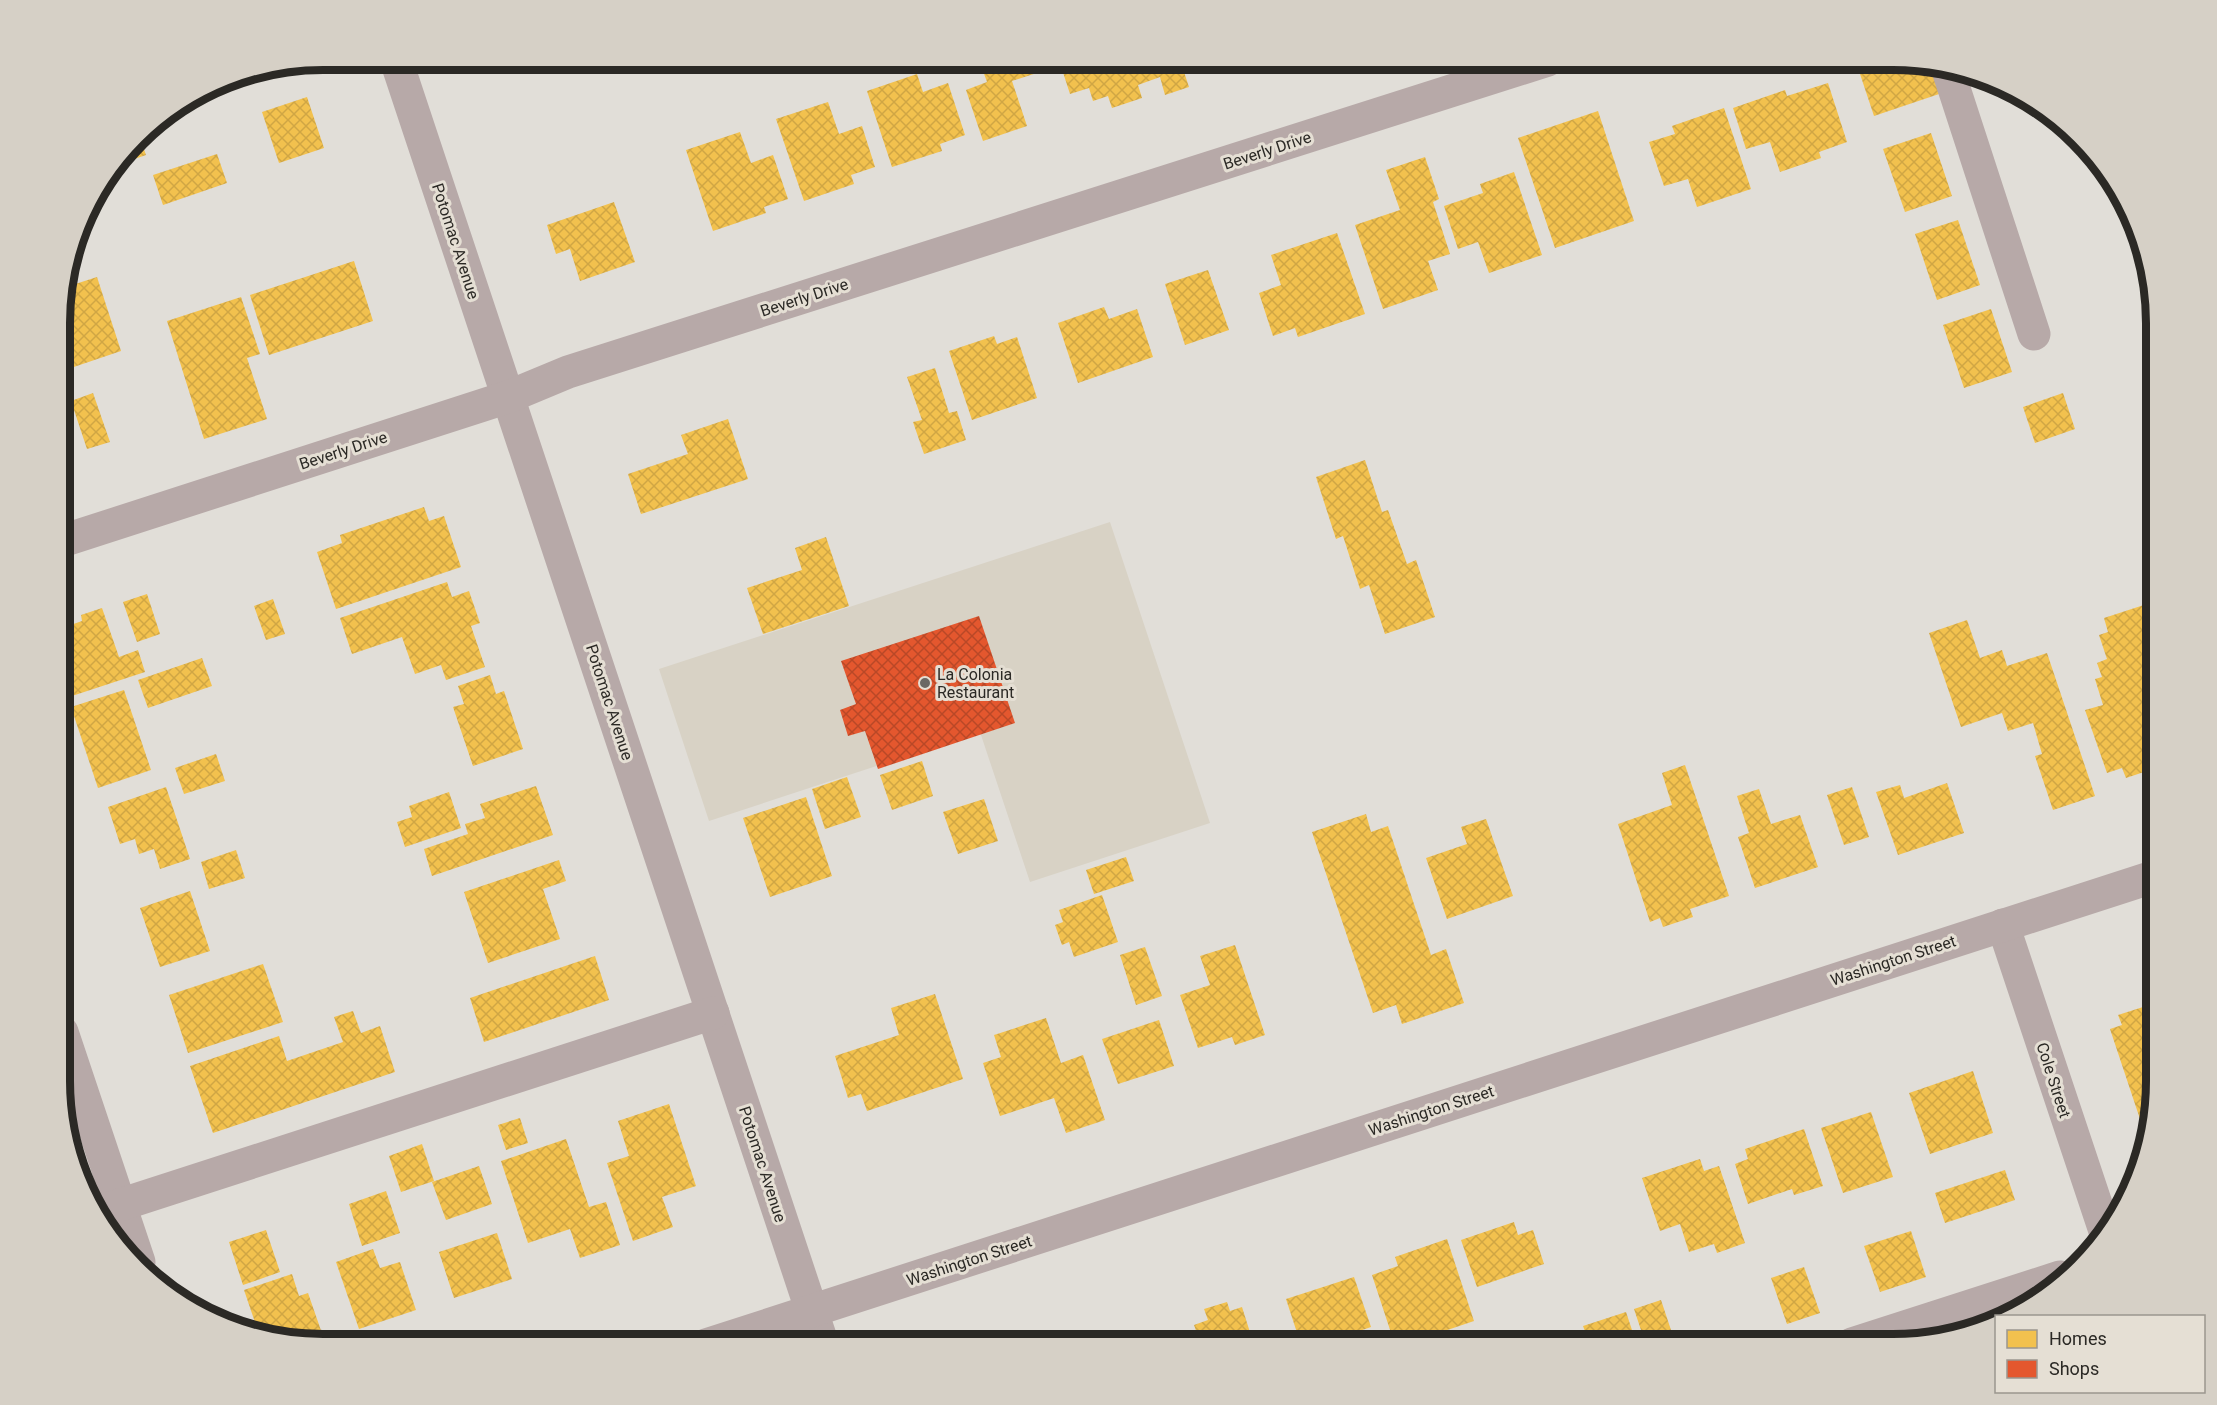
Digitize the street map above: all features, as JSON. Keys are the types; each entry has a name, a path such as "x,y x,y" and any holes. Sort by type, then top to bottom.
{"street":[{"name":"Potomac Avenue","path":"399,70 820,1334"},
{"name":"Beverly Drive","path":"70,538 508,397 579,369 1517,70"},
{"path":"1950,77 2034,334"},
{"name":"Washington Street","path":"740,1334 2146,879"},
{"name":"Cole Street","path":"2003,925 2103,1224"},
{"path":"109,1209 713,1013"},
{"path":"70,1062 109,1209 127,1241"},
{"path":"1883,1334 2050,1280"}],"shaded area":[{"path":"1110,522 1210,823 1030,882 980,732 709,821 659,669"}],"building: Homes":[{"path":"983,70 1046,70 1012,81 1027,126 983,141 966,90 987,82"},
{"path":"1062,70 1183,70 1189,87 1165,95 1160,77 1138,85 1142,98 1112,108 1108,96 1093,101 1089,88 1070,94"},
{"path":"1859,70 1894,70 1939,74 1945,92 1874,116"},
{"path":"917,74 923,92 948,83 965,135 940,144 942,151 892,167 867,91"},
{"path":"1828,83 1847,142 1819,152 1821,158 1780,172 1770,142 1746,149 1733,108 1785,90 1787,96"},
{"path":"307,97 324,148 279,163 262,112"},
{"path":"828,102 839,134 862,126 875,167 851,175 854,184 804,201 776,119"},
{"path":"1724,108 1751,189 1697,207 1688,179 1664,186 1649,142 1675,134 1672,126"},
{"path":"1598,111 1634,221 1555,248 1518,138"},
{"path":"740,132 751,163 773,155 788,199 764,207 766,213 713,231 686,150"},
{"path":"1931,133 1952,196 1905,212 1883,149"},
{"path":"143,147 146,155 130,161"},
{"path":"217,154 227,183 163,205 153,175"},
{"path":"1425,157 1439,199 1433,202 1450,254 1428,261 1438,290 1383,309 1355,225 1400,210 1386,170"},
{"path":"1514,172 1542,255 1489,273 1478,242 1458,249 1444,206 1483,193 1480,184"},
{"path":"614,202 635,262 580,281 570,249 556,254 547,225"},
{"path":"1958,220 1980,285 1937,300 1915,234"},
{"path":"1337,233 1365,314 1298,337 1295,328 1273,336 1259,293 1281,285 1271,255"},
{"path":"354,261 373,321 269,355 250,295"},
{"path":"1208,270 1229,330 1185,345 1165,284"},
{"path":"97,277 121,351 70,368 70,323 74,285"},
{"path":"241,297 260,354 247,358 267,419 204,439 167,321"},
{"path":"1104,307 1109,319 1137,309 1153,357 1078,383 1058,323"},
{"path":"1991,309 2012,372 1964,388 1943,325"},
{"path":"994,336 997,344 1017,337 1037,398 972,420 949,351"},
{"path":"935,368 949,413 957,411 966,440 924,454 913,422 922,420 907,377"},
{"path":"93,393 110,442 87,449 71,401"},
{"path":"2063,393 2075,429 2035,443 2023,407"},
{"path":"728,419 748,479 641,514 628,474 688,454 681,435"},
{"path":"1365,460 1382,512 1388,510 1407,564 1416,560 1435,617 1385,634 1369,585 1360,589 1343,536 1336,539 1316,477"},
{"path":"424,507 429,521 444,516 461,567 336,609 317,552 342,543 340,535"},
{"path":"826,537 849,606 763,634 747,588 802,570 795,548"},
{"path":"447,582 452,597 469,591 480,623 471,626 485,667 446,680 441,665 415,674 402,637 352,654 340,618"},
{"path":"147,594 160,634 137,642 123,602"},
{"path":"273,599 285,634 266,640 254,606"},
{"path":"2146,604 2146,771 2126,778 2122,768 2107,773 2085,710 2103,705 2095,679 2102,677 2097,663 2107,659 2099,635 2108,632 2104,618"},
{"path":"102,608 119,657 138,650 145,672 72,696 70,690 70,625 82,621 81,615"},
{"path":"1967,620 1980,658 2002,650 2007,666 2047,653 2095,796 2053,810 2035,756 2042,754 2033,723 2008,731 2002,713 1961,727 1929,633"},
{"path":"202,658 212,686 148,708 138,680"},
{"path":"490,675 496,694 504,691 523,749 473,766 453,707 464,704 458,686"},
{"path":"124,690 151,770 98,788 71,707"},
{"path":"216,754 225,781 184,794 175,768"},
{"path":"922,761 933,796 892,810 880,775"},
{"path":"1685,765 1729,896 1690,909 1693,917 1663,927 1660,918 1650,922 1618,824 1672,805 1662,773"},
{"path":"847,777 861,817 825,829 812,789"},
{"path":"1947,783 1964,833 1898,855 1876,792 1900,785 1904,798"},
{"path":"536,786 553,835 432,876 424,849 468,834 465,824 485,818 480,804"},
{"path":"166,787 190,859 160,869 154,849 139,854 135,839 120,844 108,807"},
{"path":"1852,787 1869,837 1844,845 1827,795"},
{"path":"1759,789 1771,824 1800,815 1818,867 1755,888 1738,837 1749,833 1737,796"},
{"path":"449,792 461,828 405,847 397,822 412,817 409,806"},
{"path":"806,797 832,876 770,897 743,818"},
{"path":"984,799 998,841 958,854 943,812"},
{"path":"1366,814 1371,832 1388,826 1431,955 1446,949 1464,1003 1402,1024 1396,1005 1373,1013 1312,832"},
{"path":"1486,819 1513,896 1447,919 1426,858 1467,844 1461,827"},
{"path":"236,850 245,878 209,889 201,862"},
{"path":"1126,857 1134,881 1094,894 1086,870"},
{"path":"559,860 566,881 543,889 560,939 488,963 464,892"},
{"path":"190,891 210,951 160,967 140,908"},
{"path":"1102,895 1118,942 1074,957 1069,942 1062,945 1055,925 1063,922 1059,910"},
{"path":"1235,945 1265,1035 1235,1045 1232,1037 1198,1048 1180,995 1210,985 1200,956"},
{"path":"1145,947 1162,996 1136,1005 1120,955"},
{"path":"595,956 609,1000 484,1042 470,998"},
{"path":"263,964 283,1022 188,1053 169,995"},
{"path":"935,994 963,1079 867,1111 861,1094 848,1098 835,1056 899,1035 891,1008"},
{"path":"2143,1007 2146,1016 2146,1098 2143,1127 2110,1029 2122,1025 2118,1015"},
{"path":"353,1011 361,1033 380,1026 395,1072 213,1133 190,1066 279,1036 287,1061 343,1042 334,1017"},
{"path":"1046,1018 1061,1063 1083,1055 1105,1120 1066,1133 1054,1098 1000,1116 983,1063 1001,1057 994,1035"},
{"path":"1159,1020 1174,1066 1118,1084 1102,1039"},
{"path":"1973,1071 1993,1133 1930,1154 1909,1093"},
{"path":"669,1104 696,1186 662,1197 673,1227 633,1241 607,1163 629,1156 618,1121"},
{"path":"1871,1112 1893,1177 1843,1193 1821,1128"},
{"path":"520,1118 528,1143 506,1150 498,1125"},
{"path":"1804,1129 1823,1186 1794,1195 1792,1189 1748,1204 1735,1164 1748,1159 1745,1149"},
{"path":"566,1139 589,1207 606,1202 620,1245 580,1258 570,1229 528,1243 501,1161"},
{"path":"422,1144 434,1181 401,1192 389,1156"},
{"path":"1700,1159 1704,1171 1719,1166 1745,1243 1717,1253 1714,1244 1689,1252 1680,1224 1660,1231 1642,1178"},
{"path":"479,1166 492,1204 446,1220 432,1182"},
{"path":"2005,1170 2015,1200 1945,1223 1935,1193"},
{"path":"386,1191 400,1233 362,1246 349,1204"},
{"path":"1514,1222 1518,1235 1533,1230 1544,1264 1477,1287 1461,1240"},
{"path":"266,1230 280,1272 243,1285 229,1242"},
{"path":"1911,1231 1926,1277 1880,1292 1864,1246"},
{"path":"497,1233 512,1279 454,1298 439,1252"},
{"path":"1447,1239 1474,1321 1436,1334 1391,1334 1372,1275 1398,1266 1395,1257"},
{"path":"373,1249 380,1268 400,1262 416,1310 359,1329 336,1262"},
{"path":"1804,1267 1820,1313 1787,1324 1771,1278"},
{"path":"292,1274 299,1296 308,1293 322,1334 274,1330 256,1325 244,1290"},
{"path":"1354,1277 1371,1327 1351,1334 1297,1334 1286,1299"},
{"path":"1661,1300 1672,1334 1642,1334 1634,1309"},
{"path":"1227,1302 1230,1311 1242,1307 1251,1334 1197,1334 1194,1325 1208,1320 1204,1309"},
{"path":"1626,1312 1633,1334 1586,1334 1583,1326"}],"building: Shops":[{"name":"La Colonia Restaurant","path":"979,616 1015,723 878,769 865,731 848,736 840,710 856,704 841,661"}],"place":[{"name":"La Colonia Restaurant","path":"925,683"}]}
